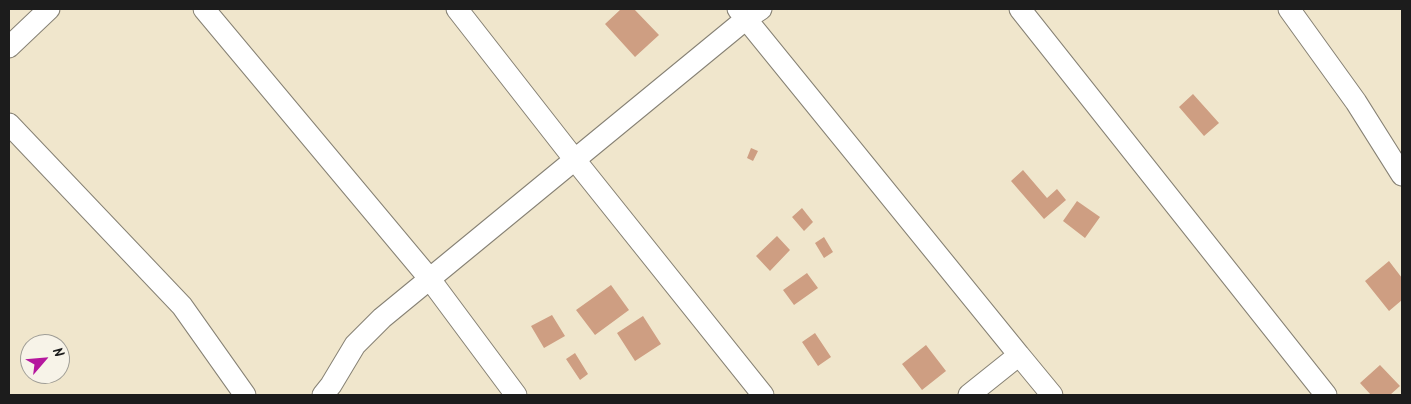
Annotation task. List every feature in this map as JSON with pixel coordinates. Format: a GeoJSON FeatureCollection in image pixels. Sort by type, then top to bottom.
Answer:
{"type":"FeatureCollection","features":[{"type":"Feature","properties":{"kind":"street"},"geometry":{"type":"LineString","coordinates":[[9,47],[49,9]]}},
{"type":"Feature","properties":{"kind":"street"},"geometry":{"type":"LineString","coordinates":[[204,9],[429,278],[516,395]]}},
{"type":"Feature","properties":{"kind":"street"},"geometry":{"type":"LineString","coordinates":[[457,9],[763,395]]}},
{"type":"Feature","properties":{"kind":"street"},"geometry":{"type":"LineString","coordinates":[[1020,9],[1326,395]]}},
{"type":"Feature","properties":{"kind":"street"},"geometry":{"type":"LineString","coordinates":[[1289,9],[1356,102],[1402,176]]}},
{"type":"Feature","properties":{"kind":"street"},"geometry":{"type":"LineString","coordinates":[[323,395],[355,346],[382,318],[575,160],[748,12],[1052,395]]}},
{"type":"Feature","properties":{"kind":"street"},"geometry":{"type":"LineString","coordinates":[[9,124],[182,306],[245,395]]}},
{"type":"Feature","properties":{"kind":"street"},"geometry":{"type":"LineString","coordinates":[[969,395],[1019,355]]}},
{"type":"Feature","properties":{"kind":"building"},"geometry":{"type":"Polygon","coordinates":[[[621,9],[634,9],[659,35],[635,57],[605,24],[621,9]]]}},
{"type":"Feature","properties":{"kind":"building"},"geometry":{"type":"Polygon","coordinates":[[[1193,94],[1219,123],[1204,136],[1179,107],[1193,94]]]}},
{"type":"Feature","properties":{"kind":"building"},"geometry":{"type":"Polygon","coordinates":[[[751,148],[758,151],[753,161],[747,158],[751,148]]]}},
{"type":"Feature","properties":{"kind":"building"},"geometry":{"type":"Polygon","coordinates":[[[1023,170],[1047,198],[1057,189],[1066,200],[1044,219],[1011,181],[1023,170]]]}},
{"type":"Feature","properties":{"kind":"building"},"geometry":{"type":"Polygon","coordinates":[[[1077,201],[1100,217],[1085,238],[1063,221],[1077,201]]]}},
{"type":"Feature","properties":{"kind":"building"},"geometry":{"type":"Polygon","coordinates":[[[802,208],[813,222],[804,231],[792,217],[802,208]]]}},
{"type":"Feature","properties":{"kind":"building"},"geometry":{"type":"Polygon","coordinates":[[[777,236],[790,250],[770,271],[756,256],[777,236]]]}},
{"type":"Feature","properties":{"kind":"building"},"geometry":{"type":"Polygon","coordinates":[[[824,237],[833,252],[824,258],[815,243],[824,237]]]}},
{"type":"Feature","properties":{"kind":"building"},"geometry":{"type":"Polygon","coordinates":[[[1389,261],[1402,278],[1402,300],[1389,311],[1365,281],[1389,261]]]}},
{"type":"Feature","properties":{"kind":"building"},"geometry":{"type":"Polygon","coordinates":[[[807,273],[818,288],[794,305],[783,290],[807,273]]]}},
{"type":"Feature","properties":{"kind":"building"},"geometry":{"type":"Polygon","coordinates":[[[611,285],[629,310],[595,335],[576,310],[611,285]]]}},
{"type":"Feature","properties":{"kind":"building"},"geometry":{"type":"Polygon","coordinates":[[[552,315],[565,336],[544,348],[531,326],[552,315]]]}},
{"type":"Feature","properties":{"kind":"building"},"geometry":{"type":"Polygon","coordinates":[[[643,316],[661,344],[635,361],[617,333],[643,316]]]}},
{"type":"Feature","properties":{"kind":"building"},"geometry":{"type":"Polygon","coordinates":[[[815,333],[831,357],[818,366],[802,342],[815,333]]]}},
{"type":"Feature","properties":{"kind":"building"},"geometry":{"type":"Polygon","coordinates":[[[926,345],[946,371],[922,390],[902,364],[926,345]]]}},
{"type":"Feature","properties":{"kind":"building"},"geometry":{"type":"Polygon","coordinates":[[[575,353],[588,374],[580,380],[566,359],[575,353]]]}},
{"type":"Feature","properties":{"kind":"building"},"geometry":{"type":"Polygon","coordinates":[[[1380,365],[1400,386],[1390,395],[1371,395],[1360,383],[1380,365]]]}}]}
